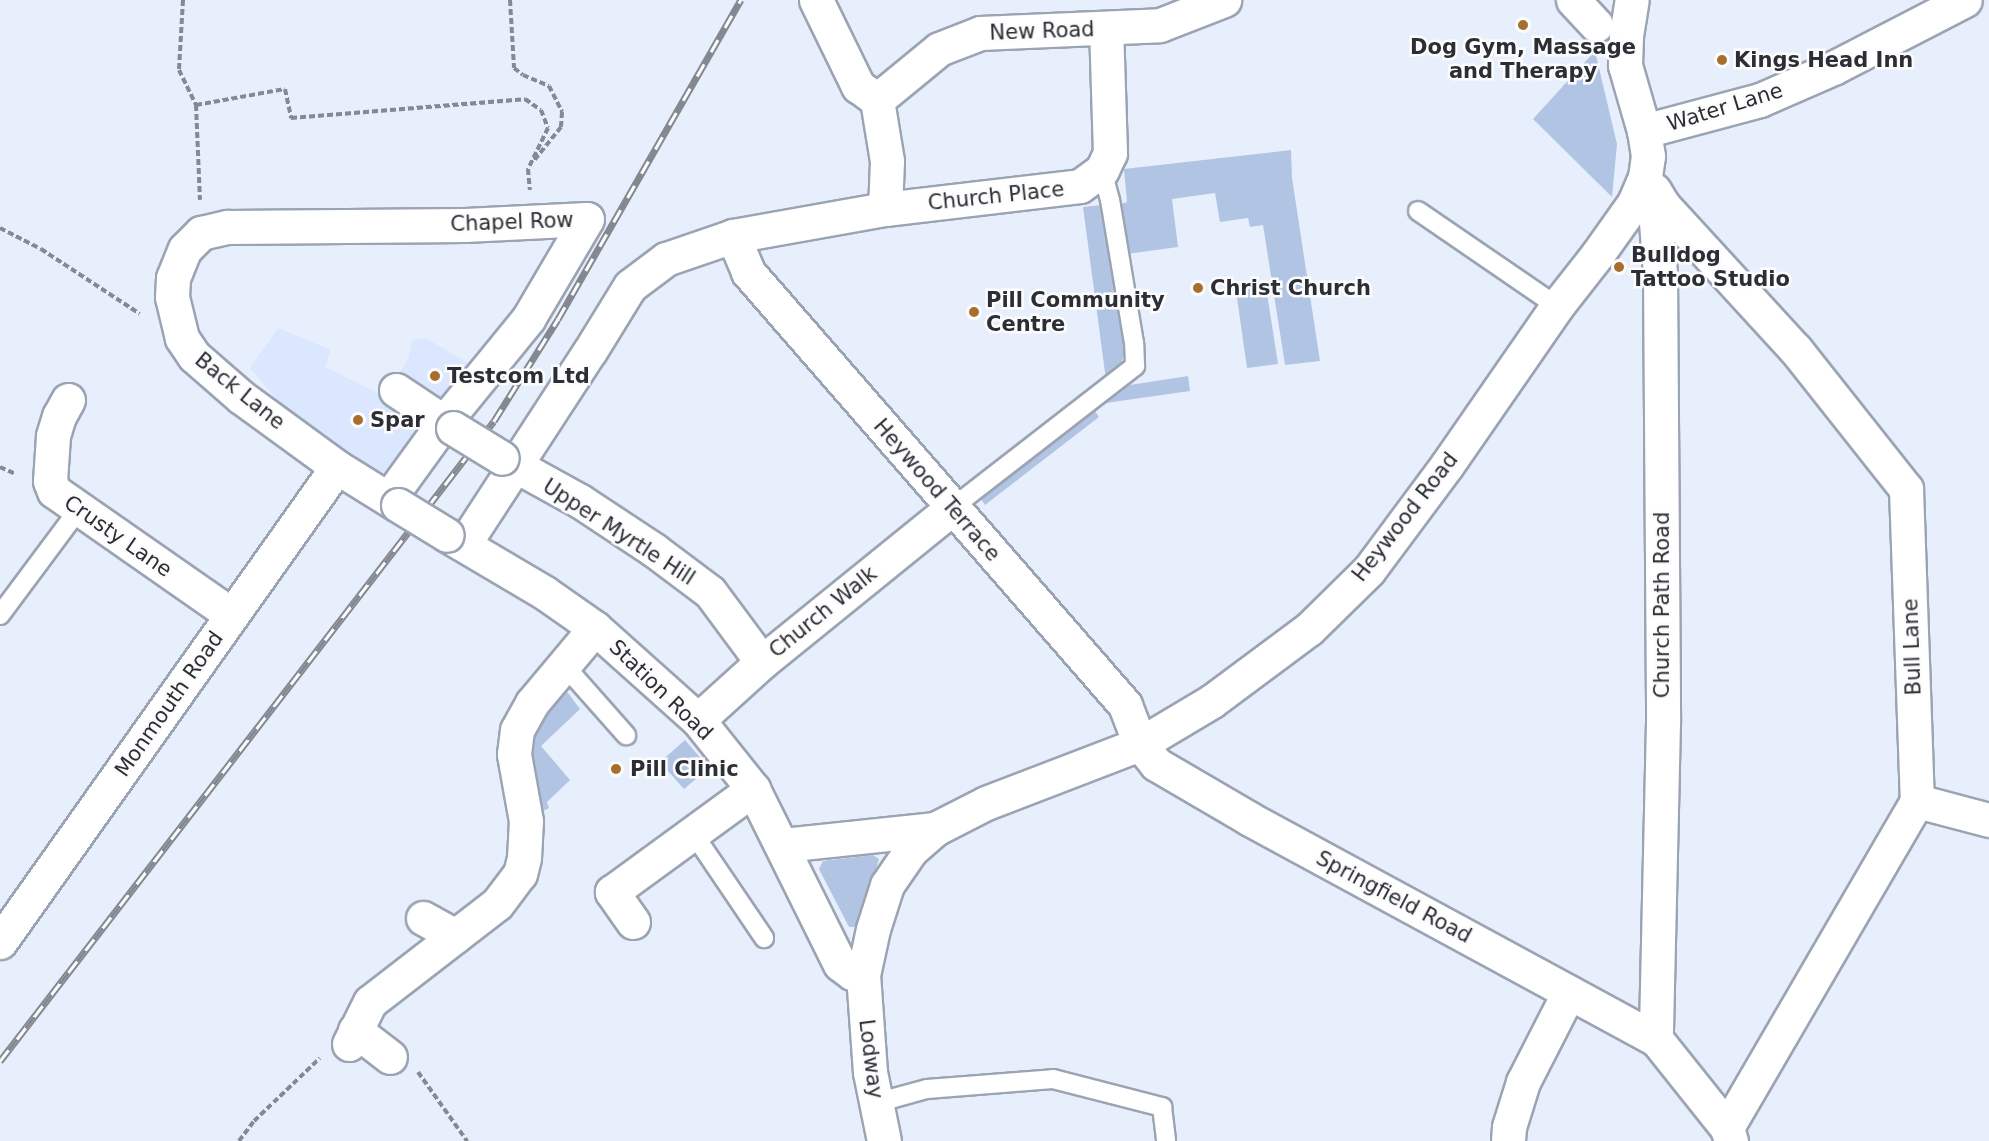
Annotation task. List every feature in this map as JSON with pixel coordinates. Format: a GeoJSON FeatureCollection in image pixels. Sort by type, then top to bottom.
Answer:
{"type":"FeatureCollection","features":[{"type":"Feature","properties":{"kind":"street"},"geometry":{"type":"LineString","coordinates":[[816,0],[858,86],[877,100],[887,161],[885,208]]}},
{"type":"Feature","properties":{"kind":"street","name":"New Road"},"geometry":{"type":"LineString","coordinates":[[877,100],[939,49],[980,33],[1160,25],[1224,0]]}},
{"type":"Feature","properties":{"kind":"street"},"geometry":{"type":"LineString","coordinates":[[1573,0],[1596,25]]}},
{"type":"Feature","properties":{"kind":"street","name":"Heywood Road"},"geometry":{"type":"LineString","coordinates":[[863,975],[873,929],[887,885],[911,850],[935,829],[986,803],[1140,744],[1212,701],[1309,629],[1369,570],[1447,465],[1557,306],[1634,203],[1646,177],[1648,156],[1644,131],[1625,65],[1626,36],[1632,0]]}},
{"type":"Feature","properties":{"kind":"street","name":"Water Lane"},"geometry":{"type":"LineString","coordinates":[[1644,131],[1760,100],[1845,62],[1965,0]]}},
{"type":"Feature","properties":{"kind":"street"},"geometry":{"type":"LineString","coordinates":[[1102,170],[1110,153],[1106,28]]}},
{"type":"Feature","properties":{"kind":"street","name":"Church Place"},"geometry":{"type":"LineString","coordinates":[[455,540],[630,286],[666,259],[733,236],[885,208],[1080,186],[1102,170]]}},
{"type":"Feature","properties":{"kind":"street"},"geometry":{"type":"LineString","coordinates":[[1646,177],[1663,205]]}},
{"type":"Feature","properties":{"kind":"street","name":"Bull Lane"},"geometry":{"type":"LineString","coordinates":[[1663,205],[1796,350],[1906,489],[1917,801]]}},
{"type":"Feature","properties":{"kind":"street","name":"Church Path Road"},"geometry":{"type":"LineString","coordinates":[[1656,1039],[1663,722],[1660,274],[1656,222],[1663,205]]}},
{"type":"Feature","properties":{"kind":"street","name":"Chapel Row"},"geometry":{"type":"LineString","coordinates":[[201,234],[228,227],[587,219],[528,319],[393,502]]}},
{"type":"Feature","properties":{"kind":"street","name":"Back Lane"},"geometry":{"type":"LineString","coordinates":[[201,234],[185,249],[173,278],[175,315],[182,338],[194,356],[241,397],[337,466],[393,502]]}},
{"type":"Feature","properties":{"kind":"street","name":"Heywood Terrace"},"geometry":{"type":"LineString","coordinates":[[733,236],[748,272],[1125,705],[1140,744]]}},
{"type":"Feature","properties":{"kind":"street","name":"Upper Myrtle Hill"},"geometry":{"type":"LineString","coordinates":[[396,390],[509,462],[580,501],[654,550],[710,592],[762,662]]}},
{"type":"Feature","properties":{"kind":"street","name":"Crusty Lane"},"geometry":{"type":"LineString","coordinates":[[68,400],[59,416],[53,436],[50,482],[54,491],[232,615]]}},
{"type":"Feature","properties":{"kind":"street","name":"Monmouth Road"},"geometry":{"type":"LineString","coordinates":[[0,942],[337,466]]}},
{"type":"Feature","properties":{"kind":"street","name":"Station Road"},"geometry":{"type":"LineString","coordinates":[[393,502],[545,593],[595,628],[698,720],[753,789],[783,845],[840,964],[852,973],[863,975]]}},
{"type":"Feature","properties":{"kind":"street","name":"Church Walk"},"geometry":{"type":"LineString","coordinates":[[698,720],[762,662],[952,508]]}},
{"type":"Feature","properties":{"kind":"street"},"geometry":{"type":"LineString","coordinates":[[390,1057],[352,1037],[364,1011],[379,993],[497,904],[510,891],[520,874],[524,858],[526,821],[514,743],[522,718],[595,628]]}},
{"type":"Feature","properties":{"kind":"street","name":"Springfield Road"},"geometry":{"type":"LineString","coordinates":[[1140,744],[1156,764],[1250,819],[1656,1039]]}},
{"type":"Feature","properties":{"kind":"street"},"geometry":{"type":"LineString","coordinates":[[633,922],[612,892],[753,789]]}},
{"type":"Feature","properties":{"kind":"street"},"geometry":{"type":"LineString","coordinates":[[1656,1039],[1729,1134],[1917,801],[1989,820]]}},
{"type":"Feature","properties":{"kind":"street"},"geometry":{"type":"LineString","coordinates":[[783,845],[935,829]]}},
{"type":"Feature","properties":{"kind":"street"},"geometry":{"type":"LineString","coordinates":[[423,918],[455,936]]}},
{"type":"Feature","properties":{"kind":"street","name":"Lodway"},"geometry":{"type":"LineString","coordinates":[[863,975],[865,1024],[876,1103],[884,1141]]}},
{"type":"Feature","properties":{"kind":"street"},"geometry":{"type":"LineString","coordinates":[[1508,1141],[1509,1127],[1522,1082],[1569,992]]}},
{"type":"Feature","properties":{"kind":"lane"},"geometry":{"type":"LineString","coordinates":[[952,508],[1135,366],[1132,332],[1110,200],[1102,170]]}},
{"type":"Feature","properties":{"kind":"lane"},"geometry":{"type":"LineString","coordinates":[[1419,211],[1557,306]]}},
{"type":"Feature","properties":{"kind":"lane"},"geometry":{"type":"LineString","coordinates":[[0,615],[79,509]]}},
{"type":"Feature","properties":{"kind":"lane"},"geometry":{"type":"LineString","coordinates":[[564,665],[626,735]]}},
{"type":"Feature","properties":{"kind":"lane"},"geometry":{"type":"LineString","coordinates":[[693,833],[764,938]]}},
{"type":"Feature","properties":{"kind":"lane"},"geometry":{"type":"LineString","coordinates":[[876,1103],[927,1089],[1053,1079],[1162,1107],[1166,1141]]}},
{"type":"Feature","properties":{"kind":"path"},"geometry":{"type":"LineString","coordinates":[[183,0],[179,70],[196,105],[201,234]]}},
{"type":"Feature","properties":{"kind":"path"},"geometry":{"type":"LineString","coordinates":[[510,0],[514,68],[523,75],[549,86],[562,112],[561,127],[528,170]]}},
{"type":"Feature","properties":{"kind":"path"},"geometry":{"type":"LineString","coordinates":[[196,105],[285,89],[291,118],[525,99],[541,110],[548,128],[528,170],[533,222]]}},
{"type":"Feature","properties":{"kind":"path"},"geometry":{"type":"LineString","coordinates":[[0,228],[41,249],[144,316]]}},
{"type":"Feature","properties":{"kind":"path"},"geometry":{"type":"LineString","coordinates":[[239,1141],[254,1121],[331,1047],[352,1037]]}},
{"type":"Feature","properties":{"kind":"shaded area"},"geometry":{"type":"Polygon","coordinates":[[[1595,51],[1617,144],[1612,197],[1533,119],[1595,51]]]}},
{"type":"Feature","properties":{"kind":"shaded area"},"geometry":{"type":"Polygon","coordinates":[[[1291,150],[1292,178],[1320,361],[1285,365],[1263,225],[1250,227],[1248,218],[1220,222],[1215,193],[1172,199],[1178,247],[1127,254],[1121,204],[1127,202],[1124,169],[1291,150]]]}},
{"type":"Feature","properties":{"kind":"shaded area"},"geometry":{"type":"Polygon","coordinates":[[[1103,205],[1125,353],[1120,366],[1106,380],[1083,207],[1103,205]]]}},
{"type":"Feature","properties":{"kind":"shaded area"},"geometry":{"type":"Polygon","coordinates":[[[1266,287],[1278,364],[1247,368],[1236,291],[1266,287]]]}},
{"type":"Feature","properties":{"kind":"shaded area"},"geometry":{"type":"Polygon","coordinates":[[[278,328],[331,350],[325,367],[379,394],[393,382],[408,360],[412,340],[426,338],[477,369],[394,469],[378,473],[292,417],[250,368],[278,328]]]}},
{"type":"Feature","properties":{"kind":"shaded area"},"geometry":{"type":"Polygon","coordinates":[[[1188,376],[1190,391],[1106,403],[1130,385],[1188,376]]]}},
{"type":"Feature","properties":{"kind":"shaded area"},"geometry":{"type":"Polygon","coordinates":[[[1095,411],[1099,417],[985,505],[981,499],[1095,411]]]}},
{"type":"Feature","properties":{"kind":"shaded area"},"geometry":{"type":"Polygon","coordinates":[[[560,690],[568,693],[580,709],[541,746],[570,780],[547,802],[549,808],[537,814],[526,788],[532,727],[560,690]]]}},
{"type":"Feature","properties":{"kind":"shaded area"},"geometry":{"type":"Polygon","coordinates":[[[685,740],[709,768],[684,789],[660,762],[685,740]]]}},
{"type":"Feature","properties":{"kind":"shaded area"},"geometry":{"type":"Polygon","coordinates":[[[873,855],[879,859],[859,927],[849,927],[819,869],[823,861],[873,855]]]}},
{"type":"Feature","properties":{"kind":"railway"},"geometry":{"type":"LineString","coordinates":[[0,1061],[494,421],[558,319],[741,0]]}},
{"type":"Feature","properties":{"kind":"place","name":"Dog Gym, Massage and Therapy"},"geometry":{"type":"Point","coordinates":[1523,25]}},
{"type":"Feature","properties":{"kind":"place","name":"Kings Head Inn"},"geometry":{"type":"Point","coordinates":[1722,60]}},
{"type":"Feature","properties":{"kind":"place","name":"Bulldog Tattoo Studio"},"geometry":{"type":"Point","coordinates":[1619,267]}},
{"type":"Feature","properties":{"kind":"place","name":"Christ Church"},"geometry":{"type":"Point","coordinates":[1198,288]}},
{"type":"Feature","properties":{"kind":"place","name":"Pill Community Centre"},"geometry":{"type":"Point","coordinates":[974,312]}},
{"type":"Feature","properties":{"kind":"place","name":"Testcom Ltd"},"geometry":{"type":"Point","coordinates":[435,376]}},
{"type":"Feature","properties":{"kind":"place","name":"Spar"},"geometry":{"type":"Point","coordinates":[358,420]}},
{"type":"Feature","properties":{"kind":"place","name":"Pill Clinic"},"geometry":{"type":"Point","coordinates":[616,769]}}]}
